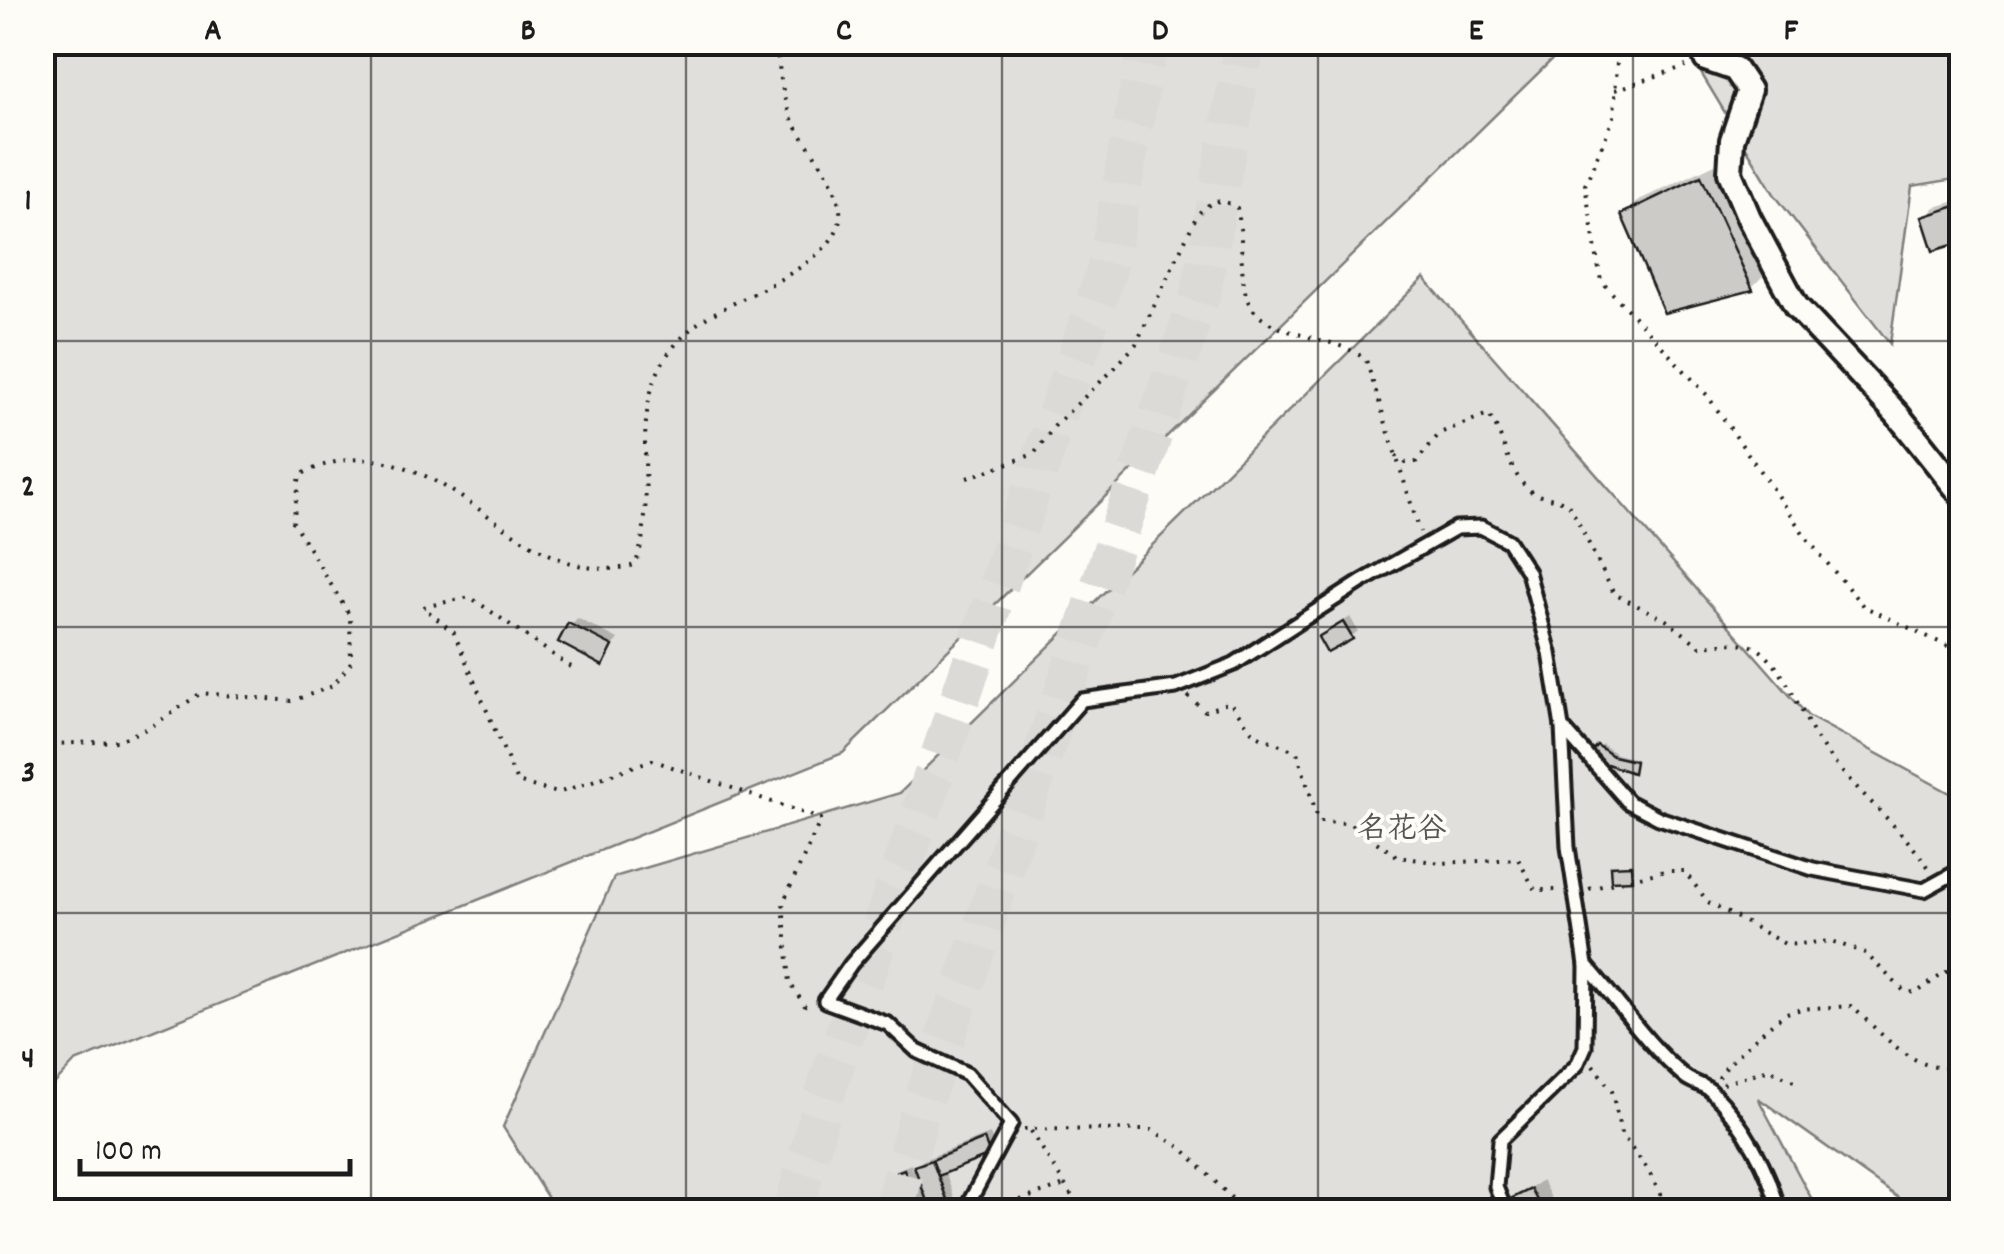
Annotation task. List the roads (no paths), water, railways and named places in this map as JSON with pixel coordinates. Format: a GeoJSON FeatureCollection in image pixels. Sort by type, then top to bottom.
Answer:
{"type":"FeatureCollection","features":[{"type":"Feature","properties":{"kind":"street"},"geometry":{"type":"LineString","coordinates":[[1706,59],[1735,69],[1750,90],[1732,140],[1730,173],[1748,218],[1796,306],[1898,414],[1962,495]]}},
{"type":"Feature","properties":{"kind":"lane"},"geometry":{"type":"LineString","coordinates":[[964,1212],[1010,1124],[967,1074],[917,1051],[888,1024],[826,1001],[850,964],[1082,700],[1176,687],[1234,664],[1361,582],[1456,528],[1482,527],[1508,542],[1528,572],[1550,653],[1562,727],[1574,886],[1586,965],[1585,1047],[1578,1065],[1500,1140],[1496,1187],[1506,1212]]}},
{"type":"Feature","properties":{"kind":"lane"},"geometry":{"type":"LineString","coordinates":[[1562,727],[1628,802],[1659,818],[1813,870],[1924,890],[1962,869]]}},
{"type":"Feature","properties":{"kind":"lane"},"geometry":{"type":"LineString","coordinates":[[1586,965],[1685,1077],[1709,1089],[1750,1143],[1774,1190],[1779,1212]]}},
{"type":"Feature","properties":{"kind":"tunnel"},"geometry":{"type":"LineString","coordinates":[[793,1212],[828,1084],[1107,269],[1148,42]]}},
{"type":"Feature","properties":{"kind":"tunnel"},"geometry":{"type":"LineString","coordinates":[[893,1212],[920,1111],[1201,293],[1245,42]]}},
{"type":"Feature","properties":{"kind":"park label","name":"名花谷"},"geometry":{"type":"Point","coordinates":[1402,831]}}]}
